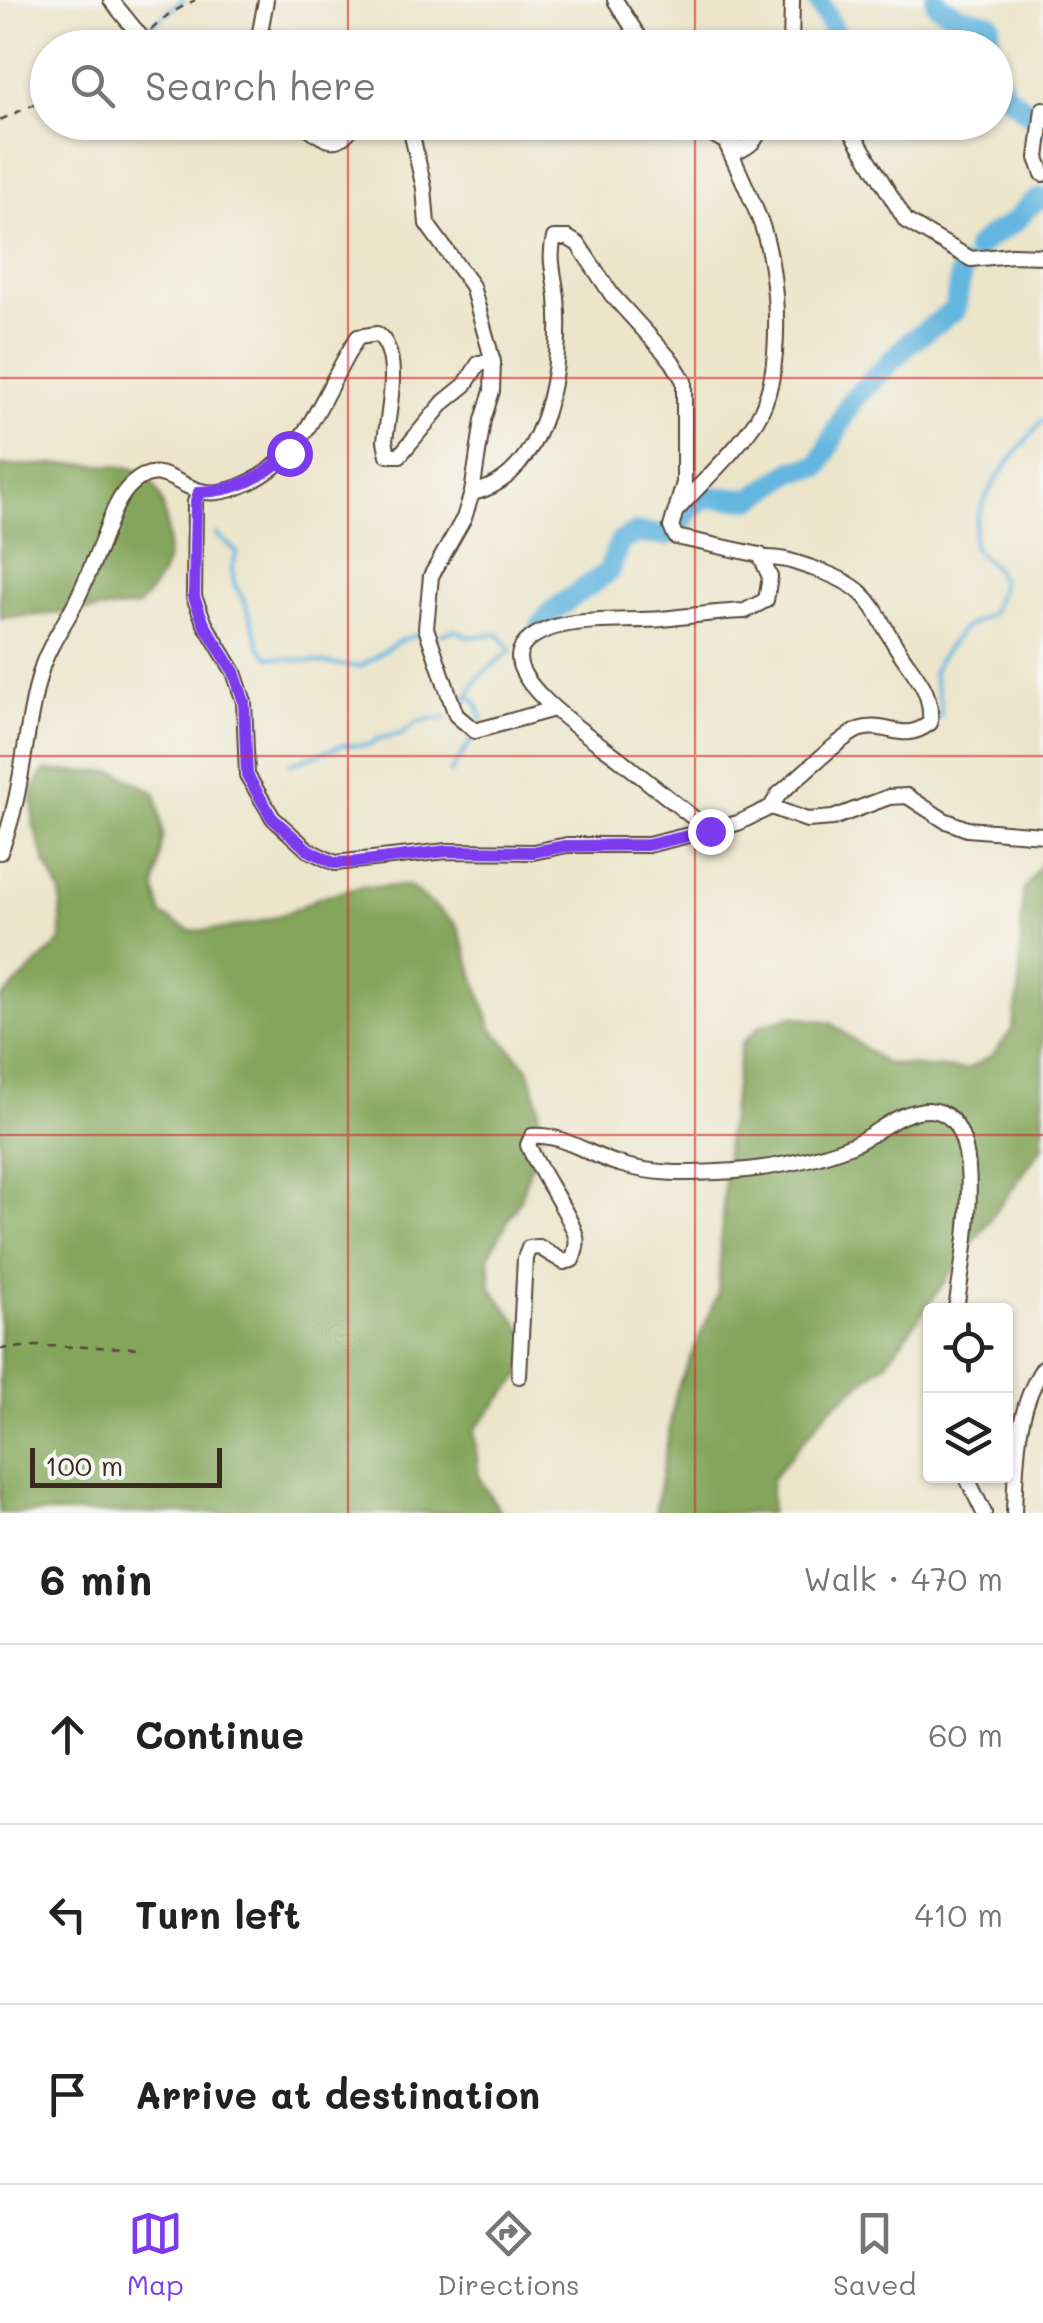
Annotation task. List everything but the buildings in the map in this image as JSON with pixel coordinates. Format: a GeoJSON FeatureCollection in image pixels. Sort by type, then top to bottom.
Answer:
{"type":"FeatureCollection","features":[{"type":"Feature","properties":{"kind":"street"},"geometry":{"type":"LineString","coordinates":[[111,0],[136,30]]}},
{"type":"Feature","properties":{"kind":"street"},"geometry":{"type":"LineString","coordinates":[[260,30],[266,0]]}},
{"type":"Feature","properties":{"kind":"street"},"geometry":{"type":"LineString","coordinates":[[614,0],[634,30]]}},
{"type":"Feature","properties":{"kind":"street"},"geometry":{"type":"LineString","coordinates":[[791,30],[792,0]]}},
{"type":"Feature","properties":{"kind":"street"},"geometry":{"type":"LineString","coordinates":[[1042,110],[1037,158],[1043,174]]}},
{"type":"Feature","properties":{"kind":"street"},"geometry":{"type":"LineString","coordinates":[[413,140],[427,224],[472,286],[493,362],[492,390],[482,420],[472,493],[464,518],[431,576],[426,628],[456,714],[475,732],[554,709]]}},
{"type":"Feature","properties":{"kind":"street"},"geometry":{"type":"LineString","coordinates":[[721,140],[741,150],[754,140]]}},
{"type":"Feature","properties":{"kind":"street"},"geometry":{"type":"LineString","coordinates":[[857,140],[906,221],[971,259],[1012,254],[1043,256]]}},
{"type":"Feature","properties":{"kind":"street"},"geometry":{"type":"LineString","coordinates":[[676,512],[756,420],[770,390],[775,345],[772,266],[762,225],[727,145]]}},
{"type":"Feature","properties":{"kind":"street"},"geometry":{"type":"LineString","coordinates":[[199,492],[194,597],[204,624],[234,672],[244,702],[247,775],[272,818],[308,850],[334,863],[447,851],[533,852],[566,846],[648,845],[710,831],[738,824],[771,807],[779,794],[857,729],[917,733],[930,723],[932,703],[921,679],[856,586],[784,557],[763,558],[676,537],[671,527],[684,483],[684,381],[672,361],[612,295],[578,244],[568,238],[554,238],[550,247],[558,346],[539,436],[526,457],[492,489],[472,493]]}},
{"type":"Feature","properties":{"kind":"street"},"geometry":{"type":"LineString","coordinates":[[0,852],[18,800],[42,666],[127,489],[147,474],[172,476],[199,492],[222,491],[244,485],[270,470],[289,453],[317,414],[337,368],[358,336],[377,334],[392,353],[384,442],[388,454],[400,456],[444,402],[465,385],[479,363],[493,362]]}},
{"type":"Feature","properties":{"kind":"street"},"geometry":{"type":"LineString","coordinates":[[710,831],[554,709],[539,694],[519,660],[525,644],[553,628],[746,611],[766,600],[770,577],[760,555]]}},
{"type":"Feature","properties":{"kind":"street"},"geometry":{"type":"LineString","coordinates":[[771,807],[807,820],[834,818],[889,797],[907,796],[966,829],[1043,835]]}},
{"type":"Feature","properties":{"kind":"street"},"geometry":{"type":"LineString","coordinates":[[518,1376],[529,1248],[539,1247],[564,1262],[572,1260],[576,1252],[574,1231],[528,1145],[532,1136],[547,1135],[616,1164],[656,1174],[716,1172],[808,1159],[854,1144],[906,1114],[930,1110],[942,1113],[961,1130],[967,1148],[968,1224],[957,1303]]}},
{"type":"Feature","properties":{"kind":"street"},"geometry":{"type":"LineString","coordinates":[[1014,1513],[1017,1450],[1025,1403],[1043,1368]]}},
{"type":"Feature","properties":{"kind":"street"},"geometry":{"type":"LineString","coordinates":[[969,1483],[984,1513]]}},
{"type":"Feature","properties":{"kind":"path"},"geometry":{"type":"LineString","coordinates":[[156,30],[169,14],[195,0]]}},
{"type":"Feature","properties":{"kind":"path"},"geometry":{"type":"LineString","coordinates":[[0,120],[30,106]]}},
{"type":"Feature","properties":{"kind":"path"},"geometry":{"type":"LineString","coordinates":[[0,1349],[144,1348]]}},
{"type":"Feature","properties":{"kind":"green space"},"geometry":{"type":"Polygon","coordinates":[[[80,464],[130,468],[146,476],[153,485],[167,523],[168,550],[161,574],[137,607],[0,618],[0,466],[80,464]]]}},
{"type":"Feature","properties":{"kind":"green space"},"geometry":{"type":"Polygon","coordinates":[[[44,771],[118,772],[156,793],[163,835],[155,889],[162,915],[191,931],[255,923],[318,898],[361,887],[409,886],[457,925],[492,1028],[528,1068],[539,1104],[539,1141],[520,1199],[489,1255],[491,1287],[530,1340],[524,1372],[474,1430],[479,1478],[501,1513],[0,1513],[0,1000],[61,941],[61,893],[34,826],[32,792],[44,771]]]}},
{"type":"Feature","properties":{"kind":"green space"},"geometry":{"type":"Polygon","coordinates":[[[1043,860],[1043,1146],[930,1303],[923,1303],[923,1312],[887,1362],[829,1409],[771,1480],[771,1513],[655,1513],[676,1391],[718,1294],[727,1138],[742,1043],[761,1025],[793,1016],[831,1023],[884,1063],[966,1070],[993,1055],[1012,1030],[1019,993],[1023,892],[1043,860]]]}},
{"type":"Feature","properties":{"kind":"waterway"},"geometry":{"type":"LineString","coordinates":[[148,28],[183,0]]}},
{"type":"Feature","properties":{"kind":"waterway"},"geometry":{"type":"LineString","coordinates":[[818,0],[834,30]]}},
{"type":"Feature","properties":{"kind":"waterway"},"geometry":{"type":"LineString","coordinates":[[936,0],[958,16],[990,24],[990,30]]}},
{"type":"Feature","properties":{"kind":"waterway"},"geometry":{"type":"LineString","coordinates":[[1013,100],[1043,124]]}},
{"type":"Feature","properties":{"kind":"waterway"},"geometry":{"type":"LineString","coordinates":[[976,249],[1043,198]]}},
{"type":"Feature","properties":{"kind":"waterway"},"geometry":{"type":"LineString","coordinates":[[681,522],[706,497],[752,499],[793,471],[819,466],[851,401],[910,342],[955,310],[962,267]]}},
{"type":"Feature","properties":{"kind":"waterway"},"geometry":{"type":"LineString","coordinates":[[940,717],[933,674],[938,661],[962,629],[991,613],[1000,591],[1001,580],[994,567],[973,548],[980,512],[996,479],[1043,420]]}},
{"type":"Feature","properties":{"kind":"waterway"},"geometry":{"type":"LineString","coordinates":[[541,627],[551,612],[608,572],[620,542],[636,533],[666,535]]}},
{"type":"Feature","properties":{"kind":"waterway"},"geometry":{"type":"LineString","coordinates":[[216,534],[237,552],[232,568],[234,583],[260,647],[269,657],[360,667],[399,641],[416,635]]}},
{"type":"Feature","properties":{"kind":"waterway"},"geometry":{"type":"LineString","coordinates":[[440,635],[455,630],[469,637],[498,634],[511,650]]}},
{"type":"Feature","properties":{"kind":"waterway"},"geometry":{"type":"LineString","coordinates":[[462,707],[478,677],[510,651]]}},
{"type":"Feature","properties":{"kind":"waterway"},"geometry":{"type":"LineString","coordinates":[[470,697],[476,701],[483,721]]}},
{"type":"Feature","properties":{"kind":"waterway"},"geometry":{"type":"LineString","coordinates":[[290,764],[343,745],[370,745],[379,738],[401,734],[419,721],[446,718]]}},
{"type":"Feature","properties":{"kind":"waterway"},"geometry":{"type":"LineString","coordinates":[[450,773],[473,738]]}},
{"type":"Feature","properties":{"kind":"route"},"geometry":{"type":"LineString","coordinates":[[289,453],[244,485],[199,492],[196,502],[194,597],[204,624],[234,672],[244,702],[247,775],[272,818],[308,850],[334,863],[447,851],[533,852],[566,846],[648,845],[710,831]]}}]}
